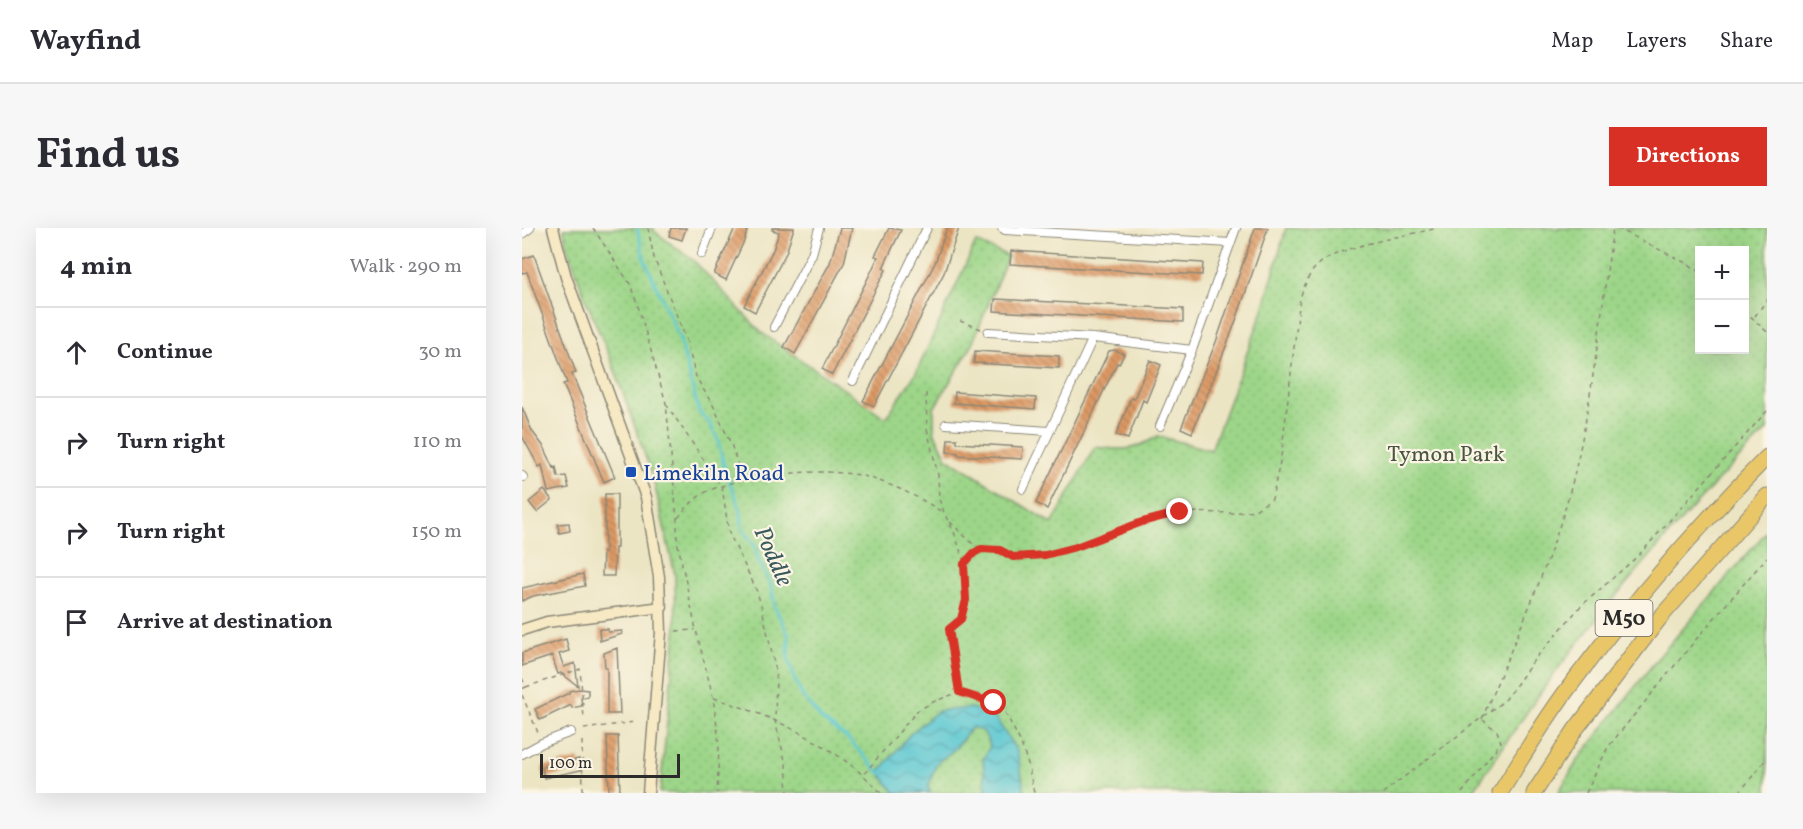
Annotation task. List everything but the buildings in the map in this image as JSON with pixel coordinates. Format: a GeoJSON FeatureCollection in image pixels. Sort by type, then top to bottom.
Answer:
{"type":"FeatureCollection","features":[{"type":"Feature","properties":{"kind":"highway","name":"M50"},"geometry":{"type":"LineString","coordinates":[[1500,793],[1572,682],[1652,583],[1731,492],[1767,457]]}},
{"type":"Feature","properties":{"kind":"highway","name":"M50"},"geometry":{"type":"LineString","coordinates":[[1534,793],[1575,730],[1659,619],[1767,496]]}},
{"type":"Feature","properties":{"kind":"street"},"geometry":{"type":"LineString","coordinates":[[522,234],[530,228]]}},
{"type":"Feature","properties":{"kind":"street"},"geometry":{"type":"LineString","coordinates":[[553,228],[566,277],[646,497],[656,553],[662,608],[659,675],[648,793]]}},
{"type":"Feature","properties":{"kind":"street"},"geometry":{"type":"LineString","coordinates":[[702,254],[712,228]]}},
{"type":"Feature","properties":{"kind":"street"},"geometry":{"type":"LineString","coordinates":[[774,327],[812,254],[819,228]]}},
{"type":"Feature","properties":{"kind":"street"},"geometry":{"type":"LineString","coordinates":[[853,381],[927,228]]}},
{"type":"Feature","properties":{"kind":"street"},"geometry":{"type":"LineString","coordinates":[[1160,426],[1192,350],[1236,228]]}},
{"type":"Feature","properties":{"kind":"street"},"geometry":{"type":"LineString","coordinates":[[1003,229],[1231,243]]}},
{"type":"Feature","properties":{"kind":"street"},"geometry":{"type":"LineString","coordinates":[[984,331],[1093,338],[1192,350]]}},
{"type":"Feature","properties":{"kind":"street"},"geometry":{"type":"LineString","coordinates":[[1023,489],[1093,338]]}},
{"type":"Feature","properties":{"kind":"street"},"geometry":{"type":"LineString","coordinates":[[946,424],[1049,431]]}},
{"type":"Feature","properties":{"kind":"street"},"geometry":{"type":"LineString","coordinates":[[522,630],[547,622],[662,608]]}},
{"type":"Feature","properties":{"kind":"street"},"geometry":{"type":"LineString","coordinates":[[522,754],[542,743],[571,732]]}},
{"type":"Feature","properties":{"kind":"path"},"geometry":{"type":"LineString","coordinates":[[593,228],[630,284],[666,403],[677,540],[713,698],[720,748],[717,793]]}},
{"type":"Feature","properties":{"kind":"path"},"geometry":{"type":"LineString","coordinates":[[648,228],[654,258],[686,339],[696,377],[714,407],[731,444],[740,471],[738,483]]}},
{"type":"Feature","properties":{"kind":"path"},"geometry":{"type":"LineString","coordinates":[[949,522],[981,549],[1000,550],[1013,557],[1045,555],[1076,547],[1142,522],[1180,512],[1233,513],[1255,510],[1272,499],[1280,467],[1300,298],[1309,276],[1319,263],[1343,251],[1438,228]]}},
{"type":"Feature","properties":{"kind":"path"},"geometry":{"type":"LineString","coordinates":[[1482,720],[1546,565],[1572,483],[1586,423],[1615,228],[1695,268]]}},
{"type":"Feature","properties":{"kind":"path"},"geometry":{"type":"LineString","coordinates":[[1754,318],[1767,300]]}},
{"type":"Feature","properties":{"kind":"path"},"geometry":{"type":"LineString","coordinates":[[1749,314],[1767,332]]}},
{"type":"Feature","properties":{"kind":"path"},"geometry":{"type":"LineString","coordinates":[[960,321],[984,331]]}},
{"type":"Feature","properties":{"kind":"path"},"geometry":{"type":"LineString","coordinates":[[926,393],[927,429],[938,475],[939,499],[964,564],[967,582],[961,619],[949,629],[959,692]]}},
{"type":"Feature","properties":{"kind":"path"},"geometry":{"type":"LineString","coordinates":[[666,403],[722,487],[729,533],[756,589],[762,608],[776,672],[775,721],[786,764],[788,793]]}},
{"type":"Feature","properties":{"kind":"path"},"geometry":{"type":"LineString","coordinates":[[1383,793],[1482,720],[1506,699],[1534,660],[1580,607],[1640,555],[1767,411]]}},
{"type":"Feature","properties":{"kind":"path"},"geometry":{"type":"LineString","coordinates":[[677,519],[690,503],[705,493],[773,474],[799,473],[838,473],[866,477],[905,490],[944,513]]}},
{"type":"Feature","properties":{"kind":"path"},"geometry":{"type":"LineString","coordinates":[[964,564],[981,549]]}},
{"type":"Feature","properties":{"kind":"path"},"geometry":{"type":"LineString","coordinates":[[1586,793],[1608,747],[1767,557]]}},
{"type":"Feature","properties":{"kind":"path"},"geometry":{"type":"LineString","coordinates":[[676,631],[696,630]]}},
{"type":"Feature","properties":{"kind":"path"},"geometry":{"type":"LineString","coordinates":[[522,689],[579,669],[584,718]]}},
{"type":"Feature","properties":{"kind":"path"},"geometry":{"type":"LineString","coordinates":[[522,678],[526,687]]}},
{"type":"Feature","properties":{"kind":"path"},"geometry":{"type":"LineString","coordinates":[[864,774],[917,711],[959,692],[994,703],[1006,714],[1020,741],[1034,793]]}},
{"type":"Feature","properties":{"kind":"path"},"geometry":{"type":"LineString","coordinates":[[522,695],[540,736]]}},
{"type":"Feature","properties":{"kind":"path"},"geometry":{"type":"LineString","coordinates":[[713,698],[775,721],[828,749],[864,774],[881,793]]}},
{"type":"Feature","properties":{"kind":"path"},"geometry":{"type":"LineString","coordinates":[[1462,793],[1501,742],[1497,731],[1482,720]]}},
{"type":"Feature","properties":{"kind":"path"},"geometry":{"type":"LineString","coordinates":[[584,729],[634,722]]}},
{"type":"Feature","properties":{"kind":"path"},"geometry":{"type":"LineString","coordinates":[[582,741],[583,793]]}},
{"type":"Feature","properties":{"kind":"path"},"geometry":{"type":"LineString","coordinates":[[1739,793],[1767,758]]}},
{"type":"Feature","properties":{"kind":"green space","name":"Tymon Park"},"geometry":{"type":"Polygon","coordinates":[[[564,228],[654,228],[654,231],[694,261],[762,333],[886,418],[916,373],[976,242],[1008,256],[971,347],[934,408],[934,431],[947,458],[1052,524],[1095,447],[1128,449],[1158,436],[1211,450],[1263,310],[1286,228],[1767,228],[1767,430],[1686,515],[1584,635],[1526,713],[1472,793],[660,793],[676,631],[675,575],[653,478],[612,362],[584,296],[565,238],[564,228]]]}},
{"type":"Feature","properties":{"kind":"green space"},"geometry":{"type":"Polygon","coordinates":[[[1767,531],[1767,793],[1558,793],[1578,760],[1657,659],[1767,531]]]}},
{"type":"Feature","properties":{"kind":"water"},"geometry":{"type":"Polygon","coordinates":[[[971,708],[995,717],[1017,751],[1025,793],[983,793],[986,789],[983,760],[990,746],[984,732],[972,727],[955,749],[937,763],[928,787],[931,793],[895,793],[879,772],[910,734],[938,711],[971,708]]]}},
{"type":"Feature","properties":{"kind":"waterway","name":"Poddle"},"geometry":{"type":"LineString","coordinates":[[637,228],[644,258],[679,337],[699,412],[709,422],[718,440],[724,467],[741,511],[742,528],[755,546],[759,562],[771,586],[775,607],[789,636],[788,657],[795,680],[802,695],[821,719],[848,739],[883,774]]}},
{"type":"Feature","properties":{"kind":"place","name":"Limekiln Road"},"geometry":{"type":"Point","coordinates":[631,472]}},
{"type":"Feature","properties":{"kind":"route"},"geometry":{"type":"LineString","coordinates":[[994,703],[959,692],[949,629],[961,619],[966,600],[967,582],[964,564],[974,553],[981,549],[1000,550],[1013,557],[1045,555],[1076,547],[1142,522],[1180,512]]}}]}
